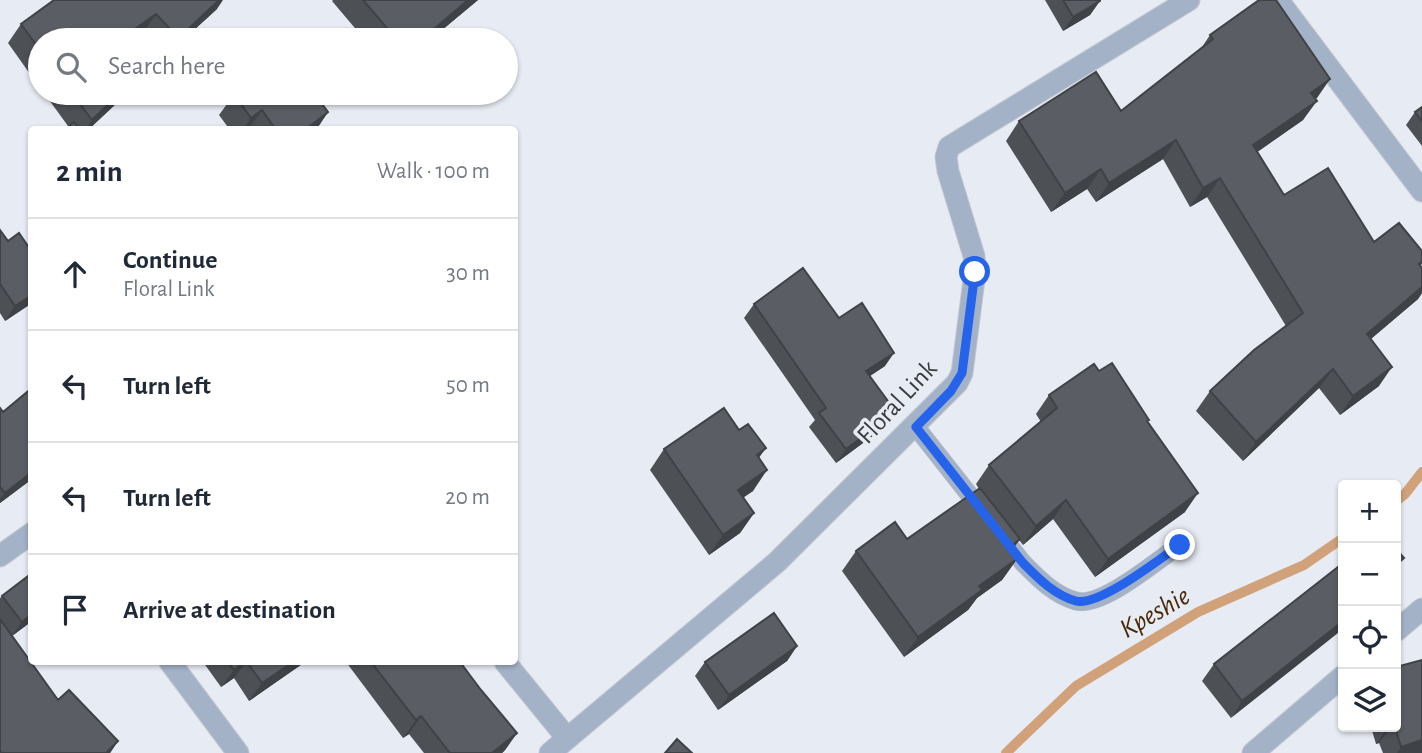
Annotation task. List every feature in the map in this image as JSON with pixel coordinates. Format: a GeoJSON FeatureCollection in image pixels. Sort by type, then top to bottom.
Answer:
{"type":"FeatureCollection","features":[{"type":"Feature","properties":{"kind":"street","name":"Floral Link"},"geometry":{"type":"LineString","coordinates":[[550,753],[777,562],[951,391],[962,373],[974,293],[974,256],[948,171],[946,157],[949,147],[1189,0]]}},
{"type":"Feature","properties":{"kind":"street"},"geometry":{"type":"LineString","coordinates":[[1278,0],[1422,191]]}},
{"type":"Feature","properties":{"kind":"street"},"geometry":{"type":"LineString","coordinates":[[0,556],[28,536]]}},
{"type":"Feature","properties":{"kind":"street"},"geometry":{"type":"LineString","coordinates":[[1401,627],[1422,609]]}},
{"type":"Feature","properties":{"kind":"street"},"geometry":{"type":"LineString","coordinates":[[172,665],[238,753]]}},
{"type":"Feature","properties":{"kind":"street"},"geometry":{"type":"LineString","coordinates":[[507,665],[568,738]]}},
{"type":"Feature","properties":{"kind":"street"},"geometry":{"type":"LineString","coordinates":[[1253,753],[1338,680]]}},
{"type":"Feature","properties":{"kind":"lane"},"geometry":{"type":"LineString","coordinates":[[916,427],[1023,563],[1041,582],[1060,594],[1077,601],[1090,602],[1105,595],[1180,545]]}},
{"type":"Feature","properties":{"kind":"building"},"geometry":{"type":"Polygon","coordinates":[[[54,0],[219,0],[189,28],[169,28],[156,14],[136,28],[28,28],[28,34],[21,24],[54,0]]]}},
{"type":"Feature","properties":{"kind":"building"},"geometry":{"type":"Polygon","coordinates":[[[363,0],[468,0],[435,28],[387,28],[363,0]]]}},
{"type":"Feature","properties":{"kind":"building"},"geometry":{"type":"Polygon","coordinates":[[[1063,0],[1100,0],[1100,1],[1073,17],[1063,0]]]}},
{"type":"Feature","properties":{"kind":"building"},"geometry":{"type":"Polygon","coordinates":[[[1259,0],[1276,0],[1330,79],[1311,93],[1317,101],[1253,145],[1284,195],[1328,168],[1374,242],[1399,223],[1422,251],[1422,261],[1419,264],[1422,268],[1422,287],[1367,334],[1392,367],[1353,396],[1333,369],[1256,442],[1210,391],[1254,350],[1303,313],[1220,178],[1203,188],[1176,140],[1109,183],[1101,169],[1065,193],[1019,121],[1096,72],[1121,111],[1213,39],[1210,35],[1259,0]]]}},
{"type":"Feature","properties":{"kind":"building"},"geometry":{"type":"Polygon","coordinates":[[[81,105],[108,105],[92,120],[81,105]]]}},
{"type":"Feature","properties":{"kind":"building"},"geometry":{"type":"Polygon","coordinates":[[[242,105],[323,105],[328,112],[310,126],[273,126],[262,110],[251,118],[242,105]]]}},
{"type":"Feature","properties":{"kind":"building"},"geometry":{"type":"Polygon","coordinates":[[[1422,107],[1422,121],[1415,112],[1422,107]]]}},
{"type":"Feature","properties":{"kind":"building"},"geometry":{"type":"Polygon","coordinates":[[[0,230],[8,241],[19,233],[28,246],[28,298],[15,306],[0,284],[0,230]]]}},
{"type":"Feature","properties":{"kind":"building"},"geometry":{"type":"Polygon","coordinates":[[[803,268],[839,318],[862,303],[894,353],[866,371],[896,412],[846,449],[819,413],[826,408],[754,304],[803,268]]]}},
{"type":"Feature","properties":{"kind":"building"},"geometry":{"type":"Polygon","coordinates":[[[1112,363],[1149,420],[1147,421],[1198,493],[1108,559],[1066,500],[1036,526],[989,465],[1057,408],[1049,395],[1094,364],[1099,371],[1112,363]]]}},
{"type":"Feature","properties":{"kind":"building"},"geometry":{"type":"Polygon","coordinates":[[[28,391],[28,475],[5,493],[0,487],[0,408],[3,412],[28,391]]]}},
{"type":"Feature","properties":{"kind":"building"},"geometry":{"type":"Polygon","coordinates":[[[724,408],[739,430],[748,424],[766,448],[757,455],[767,470],[738,490],[754,513],[723,535],[664,449],[724,408]]]}},
{"type":"Feature","properties":{"kind":"building"},"geometry":{"type":"Polygon","coordinates":[[[980,488],[1020,539],[1009,548],[1017,559],[979,586],[982,590],[918,637],[856,551],[895,522],[907,539],[980,488]]]}},
{"type":"Feature","properties":{"kind":"building"},"geometry":{"type":"Polygon","coordinates":[[[1338,567],[1338,625],[1242,701],[1214,664],[1338,567]]]}},
{"type":"Feature","properties":{"kind":"building"},"geometry":{"type":"Polygon","coordinates":[[[28,576],[28,617],[22,622],[2,596],[28,576]]]}},
{"type":"Feature","properties":{"kind":"building"},"geometry":{"type":"Polygon","coordinates":[[[774,613],[797,646],[729,695],[705,662],[774,613]]]}},
{"type":"Feature","properties":{"kind":"building"},"geometry":{"type":"Polygon","coordinates":[[[0,619],[28,658],[28,665],[33,665],[58,700],[69,690],[118,741],[106,753],[0,751],[0,619]]]}},
{"type":"Feature","properties":{"kind":"building"},"geometry":{"type":"Polygon","coordinates":[[[1422,660],[1422,740],[1401,747],[1396,732],[1401,732],[1401,666],[1422,660]]]}},
{"type":"Feature","properties":{"kind":"building"},"geometry":{"type":"Polygon","coordinates":[[[249,665],[289,665],[262,683],[249,665]]]}},
{"type":"Feature","properties":{"kind":"building"},"geometry":{"type":"Polygon","coordinates":[[[373,665],[462,665],[517,733],[492,753],[450,753],[421,716],[416,720],[373,665]]]}},
{"type":"Feature","properties":{"kind":"building"},"geometry":{"type":"Polygon","coordinates":[[[677,739],[692,753],[665,753],[677,739]]]}},
{"type":"Feature","properties":{"kind":"waterway","name":"Kpeshie"},"geometry":{"type":"LineString","coordinates":[[1401,497],[1422,472]]}},
{"type":"Feature","properties":{"kind":"waterway","name":"Kpeshie"},"geometry":{"type":"LineString","coordinates":[[1006,753],[1076,686],[1198,612],[1304,565],[1338,541]]}},
{"type":"Feature","properties":{"kind":"route"},"geometry":{"type":"LineString","coordinates":[[975,272],[962,373],[951,391],[916,427],[1023,563],[1041,582],[1060,594],[1077,601],[1090,602],[1105,595],[1180,545]]}}]}
